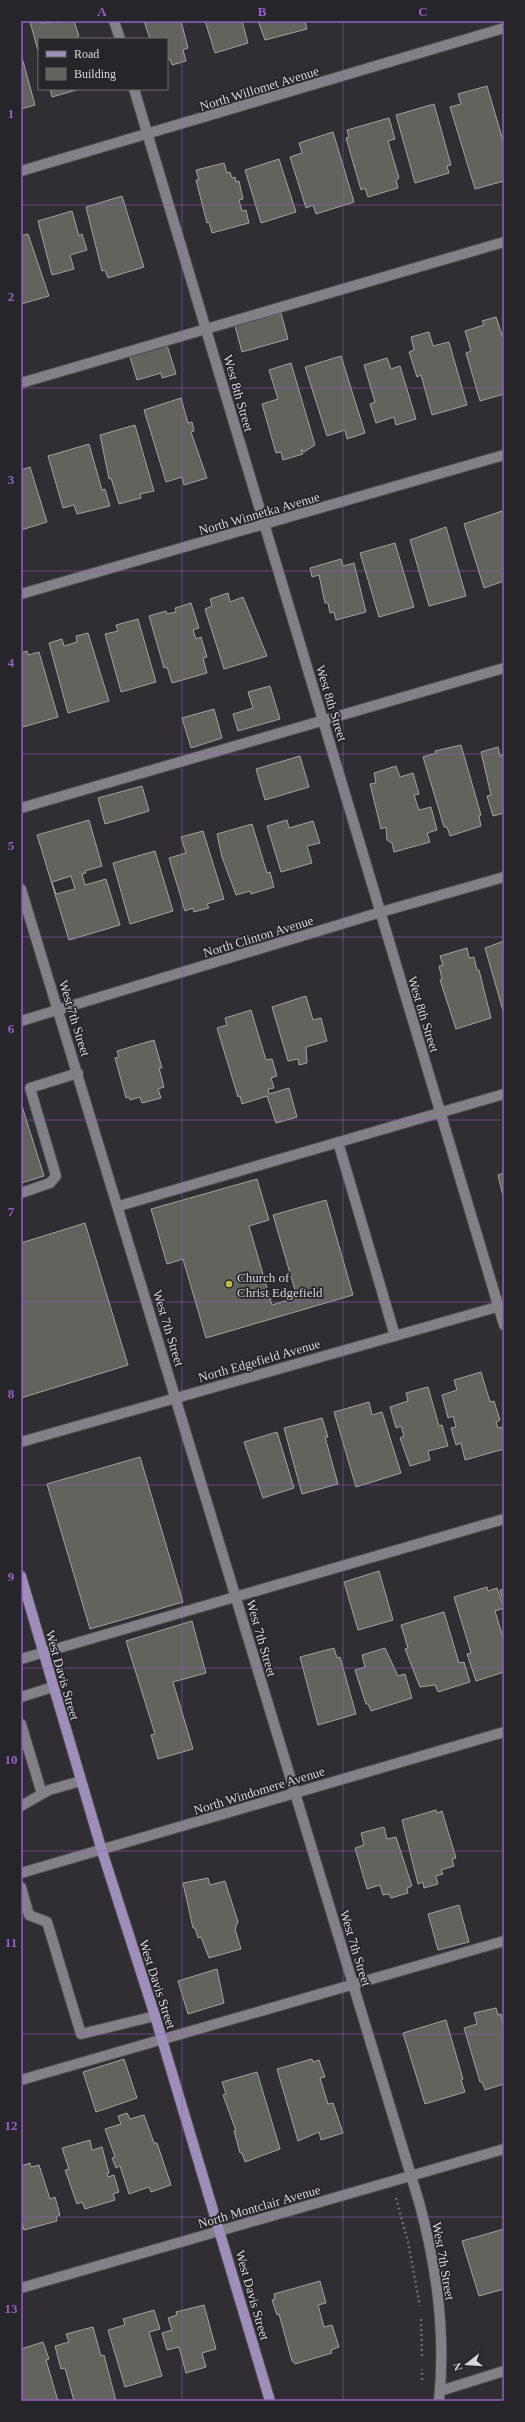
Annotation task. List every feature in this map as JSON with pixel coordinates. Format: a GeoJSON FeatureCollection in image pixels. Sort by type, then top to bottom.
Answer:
{"type":"FeatureCollection","features":[{"type":"Feature","properties":{"kind":"main road","name":"West Davis Street"},"geometry":{"type":"LineString","coordinates":[[21,1576],[102,1851],[155,2016],[270,2401]]}},
{"type":"Feature","properties":{"kind":"street"},"geometry":{"type":"LineString","coordinates":[[114,21],[120,38]]}},
{"type":"Feature","properties":{"kind":"street","name":"North Willomet Avenue"},"geometry":{"type":"LineString","coordinates":[[21,172],[504,28]]}},
{"type":"Feature","properties":{"kind":"street","name":"West 8th Street"},"geometry":{"type":"LineString","coordinates":[[134,90],[440,1112],[501,1306],[504,1325]]}},
{"type":"Feature","properties":{"kind":"street"},"geometry":{"type":"LineString","coordinates":[[21,383],[504,242]]}},
{"type":"Feature","properties":{"kind":"street","name":"North Winnetka Avenue"},"geometry":{"type":"LineString","coordinates":[[21,594],[504,455]]}},
{"type":"Feature","properties":{"kind":"street"},"geometry":{"type":"LineString","coordinates":[[21,808],[504,668]]}},
{"type":"Feature","properties":{"kind":"street","name":"North Clinton Avenue"},"geometry":{"type":"LineString","coordinates":[[21,1021],[381,912],[504,877]]}},
{"type":"Feature","properties":{"kind":"street","name":"West 7th Street"},"geometry":{"type":"LineString","coordinates":[[21,889],[119,1206],[294,1793],[412,2176],[430,2243],[439,2298],[441,2344],[439,2396]]}},
{"type":"Feature","properties":{"kind":"street"},"geometry":{"type":"LineString","coordinates":[[21,1193],[50,1183],[56,1176],[25,1089],[78,1073]]}},
{"type":"Feature","properties":{"kind":"street"},"geometry":{"type":"LineString","coordinates":[[119,1206],[504,1094]]}},
{"type":"Feature","properties":{"kind":"street"},"geometry":{"type":"LineString","coordinates":[[338,1142],[394,1336]]}},
{"type":"Feature","properties":{"kind":"street","name":"North Edgefield Avenue"},"geometry":{"type":"LineString","coordinates":[[21,1442],[501,1306]]}},
{"type":"Feature","properties":{"kind":"street"},"geometry":{"type":"LineString","coordinates":[[21,1659],[504,1519]]}},
{"type":"Feature","properties":{"kind":"street"},"geometry":{"type":"LineString","coordinates":[[21,1697],[53,1687]]}},
{"type":"Feature","properties":{"kind":"street"},"geometry":{"type":"LineString","coordinates":[[21,1724],[42,1794]]}},
{"type":"Feature","properties":{"kind":"street","name":"North Windomere Avenue"},"geometry":{"type":"LineString","coordinates":[[22,1870],[102,1851],[504,1732]]}},
{"type":"Feature","properties":{"kind":"street"},"geometry":{"type":"LineString","coordinates":[[21,1806],[42,1794],[81,1781]]}},
{"type":"Feature","properties":{"kind":"street"},"geometry":{"type":"LineString","coordinates":[[21,1887],[25,1916],[47,1922],[81,2034],[155,2016]]}},
{"type":"Feature","properties":{"kind":"street"},"geometry":{"type":"LineString","coordinates":[[21,2080],[504,1941]]}},
{"type":"Feature","properties":{"kind":"street","name":"North Montclair Avenue"},"geometry":{"type":"LineString","coordinates":[[21,2288],[504,2149]]}},
{"type":"Feature","properties":{"kind":"street"},"geometry":{"type":"LineString","coordinates":[[439,2396],[504,2371]]}},
{"type":"Feature","properties":{"kind":"path"},"geometry":{"type":"LineString","coordinates":[[390,2182],[403,2222],[416,2277],[421,2312],[422,2359]]}},
{"type":"Feature","properties":{"kind":"path"},"geometry":{"type":"LineString","coordinates":[[421,2387],[422,2366]]}},
{"type":"Feature","properties":{"kind":"building"},"geometry":{"type":"Polygon","coordinates":[[[41,21],[41,23],[74,21],[79,36],[76,38],[38,38],[38,50],[30,22],[41,21]]]}},
{"type":"Feature","properties":{"kind":"building"},"geometry":{"type":"Polygon","coordinates":[[[144,21],[181,21],[188,48],[183,50],[186,61],[172,65],[170,59],[168,60],[168,38],[150,38],[144,21]]]}},
{"type":"Feature","properties":{"kind":"building"},"geometry":{"type":"Polygon","coordinates":[[[205,21],[242,21],[248,43],[215,53],[205,21]]]}},
{"type":"Feature","properties":{"kind":"building"},"geometry":{"type":"Polygon","coordinates":[[[258,21],[305,21],[307,29],[265,40],[258,21]]]}},
{"type":"Feature","properties":{"kind":"building"},"geometry":{"type":"Polygon","coordinates":[[[21,54],[35,105],[21,109],[21,54]]]}},
{"type":"Feature","properties":{"kind":"building"},"geometry":{"type":"Polygon","coordinates":[[[487,86],[504,144],[504,181],[475,189],[450,107],[461,104],[458,94],[487,86]]]}},
{"type":"Feature","properties":{"kind":"building"},"geometry":{"type":"Polygon","coordinates":[[[50,90],[76,90],[52,97],[50,90]]]}},
{"type":"Feature","properties":{"kind":"building"},"geometry":{"type":"Polygon","coordinates":[[[434,104],[451,165],[447,166],[449,173],[415,183],[396,115],[434,104]]]}},
{"type":"Feature","properties":{"kind":"building"},"geometry":{"type":"Polygon","coordinates":[[[389,118],[395,139],[388,141],[399,178],[396,180],[398,188],[368,197],[365,188],[361,190],[346,138],[349,137],[347,130],[389,118]]]}},
{"type":"Feature","properties":{"kind":"building"},"geometry":{"type":"Polygon","coordinates":[[[333,132],[354,202],[316,214],[313,205],[306,208],[290,157],[302,153],[299,143],[333,132]]]}},
{"type":"Feature","properties":{"kind":"building"},"geometry":{"type":"Polygon","coordinates":[[[279,159],[296,212],[261,223],[245,170],[279,159]]]}},
{"type":"Feature","properties":{"kind":"building"},"geometry":{"type":"Polygon","coordinates":[[[224,163],[227,173],[230,172],[232,178],[235,177],[236,182],[239,181],[243,199],[239,200],[242,211],[246,210],[249,223],[212,233],[209,222],[207,223],[196,180],[199,180],[196,170],[224,163]]]}},
{"type":"Feature","properties":{"kind":"building"},"geometry":{"type":"Polygon","coordinates":[[[122,196],[144,267],[108,278],[105,270],[102,271],[86,207],[122,196]]]}},
{"type":"Feature","properties":{"kind":"building"},"geometry":{"type":"Polygon","coordinates":[[[72,211],[79,236],[82,234],[87,250],[70,255],[74,269],[52,275],[38,221],[72,211]]]}},
{"type":"Feature","properties":{"kind":"building"},"geometry":{"type":"Polygon","coordinates":[[[28,234],[49,296],[21,304],[21,236],[28,234]]]}},
{"type":"Feature","properties":{"kind":"building"},"geometry":{"type":"Polygon","coordinates":[[[281,313],[288,339],[242,352],[235,326],[281,313]]]}},
{"type":"Feature","properties":{"kind":"building"},"geometry":{"type":"Polygon","coordinates":[[[496,317],[504,341],[504,394],[480,401],[466,353],[471,351],[465,331],[484,325],[482,321],[496,317]]]}},
{"type":"Feature","properties":{"kind":"building"},"geometry":{"type":"Polygon","coordinates":[[[429,332],[433,346],[449,342],[467,405],[432,415],[421,375],[417,377],[409,352],[414,350],[411,337],[429,332]]]}},
{"type":"Feature","properties":{"kind":"building"},"geometry":{"type":"Polygon","coordinates":[[[167,345],[176,374],[162,378],[161,373],[137,380],[130,357],[167,345]]]}},
{"type":"Feature","properties":{"kind":"building"},"geometry":{"type":"Polygon","coordinates":[[[341,356],[365,433],[347,439],[345,430],[327,436],[305,367],[341,356]]]}},
{"type":"Feature","properties":{"kind":"building"},"geometry":{"type":"Polygon","coordinates":[[[387,358],[391,369],[400,366],[416,419],[396,425],[394,417],[376,423],[370,404],[375,402],[364,365],[387,358]]]}},
{"type":"Feature","properties":{"kind":"building"},"geometry":{"type":"Polygon","coordinates":[[[291,363],[315,445],[304,452],[301,449],[303,454],[283,460],[281,452],[276,453],[262,404],[278,399],[269,370],[291,363]]]}},
{"type":"Feature","properties":{"kind":"building"},"geometry":{"type":"Polygon","coordinates":[[[181,398],[188,423],[192,422],[194,431],[191,432],[207,478],[184,485],[182,477],[166,482],[144,410],[181,398]]]}},
{"type":"Feature","properties":{"kind":"building"},"geometry":{"type":"Polygon","coordinates":[[[135,425],[154,491],[140,494],[141,498],[119,504],[111,478],[109,479],[100,435],[135,425]]]}},
{"type":"Feature","properties":{"kind":"building"},"geometry":{"type":"Polygon","coordinates":[[[89,444],[102,490],[105,489],[110,506],[77,514],[74,505],[63,508],[48,456],[89,444]]]}},
{"type":"Feature","properties":{"kind":"building"},"geometry":{"type":"Polygon","coordinates":[[[30,467],[47,522],[21,530],[21,470],[30,467]]]}},
{"type":"Feature","properties":{"kind":"building"},"geometry":{"type":"Polygon","coordinates":[[[502,511],[504,519],[504,581],[484,588],[464,524],[502,511]]]}},
{"type":"Feature","properties":{"kind":"building"},"geometry":{"type":"Polygon","coordinates":[[[446,527],[466,596],[429,606],[410,540],[446,527]]]}},
{"type":"Feature","properties":{"kind":"building"},"geometry":{"type":"Polygon","coordinates":[[[395,543],[414,607],[379,617],[360,553],[395,543]]]}},
{"type":"Feature","properties":{"kind":"building"},"geometry":{"type":"Polygon","coordinates":[[[341,559],[343,566],[354,563],[366,612],[336,620],[334,612],[330,613],[328,603],[325,603],[319,575],[312,577],[310,568],[341,559]]]}},
{"type":"Feature","properties":{"kind":"building"},"geometry":{"type":"Polygon","coordinates":[[[228,593],[230,602],[243,597],[267,656],[224,669],[205,609],[212,606],[210,599],[228,593]]]}},
{"type":"Feature","properties":{"kind":"building"},"geometry":{"type":"Polygon","coordinates":[[[191,603],[199,628],[193,630],[196,639],[201,637],[207,657],[203,658],[207,673],[172,683],[167,667],[164,668],[149,616],[166,611],[167,614],[176,612],[175,608],[191,603]]]}},
{"type":"Feature","properties":{"kind":"building"},"geometry":{"type":"Polygon","coordinates":[[[138,619],[156,682],[121,692],[105,634],[118,631],[116,625],[138,619]]]}},
{"type":"Feature","properties":{"kind":"building"},"geometry":{"type":"Polygon","coordinates":[[[88,633],[109,701],[68,713],[49,643],[62,639],[64,646],[77,642],[76,636],[88,633]]]}},
{"type":"Feature","properties":{"kind":"building"},"geometry":{"type":"Polygon","coordinates":[[[27,651],[28,655],[39,652],[58,717],[23,727],[21,720],[21,653],[27,651]]]}},
{"type":"Feature","properties":{"kind":"building"},"geometry":{"type":"Polygon","coordinates":[[[270,686],[280,719],[238,731],[233,714],[253,708],[248,692],[270,686]]]}},
{"type":"Feature","properties":{"kind":"building"},"geometry":{"type":"Polygon","coordinates":[[[214,709],[222,738],[191,748],[182,718],[214,709]]]}},
{"type":"Feature","properties":{"kind":"building"},"geometry":{"type":"Polygon","coordinates":[[[461,745],[481,815],[479,816],[481,826],[450,836],[447,827],[444,827],[423,757],[436,753],[435,751],[461,745]]]}},
{"type":"Feature","properties":{"kind":"building"},"geometry":{"type":"Polygon","coordinates":[[[498,747],[500,756],[504,755],[504,813],[493,816],[487,796],[491,795],[481,752],[498,747]]]}},
{"type":"Feature","properties":{"kind":"building"},"geometry":{"type":"Polygon","coordinates":[[[300,756],[309,787],[265,800],[256,769],[300,756]]]}},
{"type":"Feature","properties":{"kind":"building"},"geometry":{"type":"Polygon","coordinates":[[[396,766],[400,777],[413,773],[419,794],[414,795],[419,810],[431,807],[437,830],[427,833],[430,842],[394,852],[392,843],[387,840],[386,827],[381,829],[370,784],[376,783],[374,773],[396,766]]]}},
{"type":"Feature","properties":{"kind":"building"},"geometry":{"type":"Polygon","coordinates":[[[142,786],[149,811],[105,824],[98,798],[142,786]]]}},
{"type":"Feature","properties":{"kind":"building"},"geometry":{"type":"Polygon","coordinates":[[[89,820],[102,866],[85,871],[86,873],[82,874],[85,885],[106,879],[120,925],[69,940],[37,835],[89,820]],[[71,876],[52,882],[56,894],[75,889],[71,876]]]}},
{"type":"Feature","properties":{"kind":"building"},"geometry":{"type":"Polygon","coordinates":[[[287,820],[289,828],[313,821],[320,843],[307,846],[312,863],[281,872],[267,826],[287,820]]]}},
{"type":"Feature","properties":{"kind":"building"},"geometry":{"type":"Polygon","coordinates":[[[252,824],[267,873],[270,872],[274,887],[251,894],[250,891],[236,895],[222,857],[217,834],[252,824]]]}},
{"type":"Feature","properties":{"kind":"building"},"geometry":{"type":"Polygon","coordinates":[[[203,831],[224,899],[207,904],[209,908],[194,912],[193,908],[185,911],[169,858],[186,853],[181,837],[203,831]]]}},
{"type":"Feature","properties":{"kind":"building"},"geometry":{"type":"Polygon","coordinates":[[[155,851],[173,911],[130,924],[113,863],[155,851]]]}},
{"type":"Feature","properties":{"kind":"building"},"geometry":{"type":"Polygon","coordinates":[[[504,941],[504,1014],[485,948],[504,941]]]}},
{"type":"Feature","properties":{"kind":"building"},"geometry":{"type":"Polygon","coordinates":[[[467,948],[469,958],[474,957],[477,970],[479,970],[491,1018],[456,1029],[440,980],[442,979],[439,966],[443,965],[440,956],[467,948]]]}},
{"type":"Feature","properties":{"kind":"building"},"geometry":{"type":"Polygon","coordinates":[[[306,996],[313,1020],[321,1018],[327,1041],[306,1047],[307,1063],[299,1065],[298,1059],[288,1061],[272,1007],[306,996]]]}},
{"type":"Feature","properties":{"kind":"building"},"geometry":{"type":"Polygon","coordinates":[[[251,1010],[266,1060],[272,1059],[277,1076],[271,1078],[274,1088],[268,1089],[269,1094],[289,1088],[297,1117],[276,1123],[267,1096],[242,1104],[240,1096],[238,1097],[217,1028],[227,1025],[225,1018],[251,1010]]]}},
{"type":"Feature","properties":{"kind":"building"},"geometry":{"type":"Polygon","coordinates":[[[154,1040],[162,1068],[159,1068],[164,1087],[158,1089],[161,1098],[142,1103],[140,1097],[130,1100],[129,1097],[126,1098],[115,1058],[119,1057],[117,1051],[154,1040]]]}},
{"type":"Feature","properties":{"kind":"building"},"geometry":{"type":"Polygon","coordinates":[[[21,1103],[44,1176],[21,1183],[21,1103]]]}},
{"type":"Feature","properties":{"kind":"building"},"geometry":{"type":"Polygon","coordinates":[[[504,1173],[504,1200],[498,1175],[504,1173]]]}},
{"type":"Feature","properties":{"kind":"building"},"geometry":{"type":"Polygon","coordinates":[[[257,1179],[269,1220],[249,1226],[272,1305],[297,1297],[273,1215],[326,1200],[353,1295],[206,1338],[183,1259],[167,1264],[151,1209],[257,1179]]]}},
{"type":"Feature","properties":{"kind":"building"},"geometry":{"type":"Polygon","coordinates":[[[85,1223],[128,1365],[21,1398],[21,1243],[85,1223]]]}},
{"type":"Feature","properties":{"kind":"building"},"geometry":{"type":"Polygon","coordinates":[[[481,1372],[490,1402],[494,1401],[500,1420],[496,1422],[498,1428],[502,1427],[504,1435],[504,1449],[465,1460],[461,1443],[456,1445],[451,1428],[456,1427],[453,1416],[448,1418],[442,1395],[457,1390],[454,1380],[481,1372]]]}},
{"type":"Feature","properties":{"kind":"building"},"geometry":{"type":"Polygon","coordinates":[[[428,1387],[439,1426],[442,1425],[448,1446],[428,1451],[430,1460],[410,1466],[400,1438],[404,1436],[401,1426],[396,1428],[390,1407],[408,1401],[406,1393],[428,1387]]]}},
{"type":"Feature","properties":{"kind":"building"},"geometry":{"type":"Polygon","coordinates":[[[369,1402],[372,1415],[382,1412],[401,1473],[356,1487],[334,1412],[369,1402]]]}},
{"type":"Feature","properties":{"kind":"building"},"geometry":{"type":"Polygon","coordinates":[[[322,1418],[328,1437],[325,1437],[338,1484],[302,1494],[284,1428],[322,1418]]]}},
{"type":"Feature","properties":{"kind":"building"},"geometry":{"type":"Polygon","coordinates":[[[277,1432],[294,1488],[263,1498],[244,1442],[277,1432]]]}},
{"type":"Feature","properties":{"kind":"building"},"geometry":{"type":"Polygon","coordinates":[[[140,1457],[183,1602],[90,1629],[47,1484],[140,1457]]]}},
{"type":"Feature","properties":{"kind":"building"},"geometry":{"type":"Polygon","coordinates":[[[379,1571],[393,1620],[358,1630],[344,1582],[379,1571]]]}},
{"type":"Feature","properties":{"kind":"building"},"geometry":{"type":"Polygon","coordinates":[[[487,1587],[488,1591],[497,1588],[504,1608],[495,1611],[504,1641],[504,1672],[476,1681],[467,1654],[471,1653],[454,1597],[487,1587]]]}},
{"type":"Feature","properties":{"kind":"building"},"geometry":{"type":"Polygon","coordinates":[[[504,1589],[504,1604],[500,1590],[504,1589]]]}},
{"type":"Feature","properties":{"kind":"building"},"geometry":{"type":"Polygon","coordinates":[[[444,1612],[459,1663],[464,1662],[470,1682],[438,1692],[435,1685],[420,1687],[405,1649],[408,1648],[401,1625],[444,1612]]]}},
{"type":"Feature","properties":{"kind":"building"},"geometry":{"type":"Polygon","coordinates":[[[192,1621],[206,1673],[173,1682],[193,1749],[158,1759],[151,1735],[155,1734],[126,1641],[192,1621]]]}},
{"type":"Feature","properties":{"kind":"building"},"geometry":{"type":"Polygon","coordinates":[[[334,1648],[337,1658],[340,1657],[356,1714],[318,1725],[300,1657],[334,1648]]]}},
{"type":"Feature","properties":{"kind":"building"},"geometry":{"type":"Polygon","coordinates":[[[385,1648],[398,1676],[405,1674],[412,1698],[371,1711],[368,1704],[366,1704],[355,1670],[365,1667],[362,1655],[385,1648]]]}},
{"type":"Feature","properties":{"kind":"building"},"geometry":{"type":"Polygon","coordinates":[[[436,1810],[437,1813],[442,1811],[456,1858],[452,1859],[454,1866],[441,1870],[443,1874],[436,1876],[438,1884],[424,1888],[423,1882],[418,1884],[402,1820],[436,1810]]]}},
{"type":"Feature","properties":{"kind":"building"},"geometry":{"type":"Polygon","coordinates":[[[384,1827],[387,1839],[396,1837],[412,1886],[407,1888],[408,1893],[391,1898],[389,1894],[383,1895],[380,1885],[367,1889],[355,1848],[364,1845],[361,1833],[384,1827]]]}},
{"type":"Feature","properties":{"kind":"building"},"geometry":{"type":"Polygon","coordinates":[[[208,1878],[210,1885],[225,1881],[238,1922],[235,1929],[241,1949],[209,1958],[201,1937],[198,1938],[195,1928],[193,1928],[183,1883],[208,1878]]]}},
{"type":"Feature","properties":{"kind":"building"},"geometry":{"type":"Polygon","coordinates":[[[459,1905],[469,1942],[438,1950],[428,1914],[459,1905]]]}},
{"type":"Feature","properties":{"kind":"building"},"geometry":{"type":"Polygon","coordinates":[[[217,1969],[224,2003],[188,2014],[178,1981],[217,1969]]]}},
{"type":"Feature","properties":{"kind":"building"},"geometry":{"type":"Polygon","coordinates":[[[496,2008],[498,2015],[501,2014],[504,2028],[504,2084],[485,2090],[482,2082],[480,2082],[464,2028],[477,2024],[474,2013],[496,2008]]]}},
{"type":"Feature","properties":{"kind":"building"},"geometry":{"type":"Polygon","coordinates":[[[446,2020],[463,2079],[461,2080],[465,2092],[425,2104],[403,2033],[446,2020]]]}},
{"type":"Feature","properties":{"kind":"building"},"geometry":{"type":"Polygon","coordinates":[[[124,2059],[137,2098],[96,2112],[83,2072],[124,2059]]]}},
{"type":"Feature","properties":{"kind":"building"},"geometry":{"type":"Polygon","coordinates":[[[312,2059],[313,2062],[319,2060],[325,2077],[320,2078],[328,2104],[333,2103],[343,2133],[321,2140],[319,2132],[298,2141],[277,2069],[312,2059]]]}},
{"type":"Feature","properties":{"kind":"building"},"geometry":{"type":"Polygon","coordinates":[[[257,2072],[280,2149],[245,2162],[242,2153],[240,2153],[234,2131],[236,2131],[223,2095],[226,2094],[222,2082],[257,2072]]]}},
{"type":"Feature","properties":{"kind":"building"},"geometry":{"type":"Polygon","coordinates":[[[127,2113],[130,2119],[144,2115],[154,2143],[157,2143],[171,2185],[151,2192],[149,2187],[129,2194],[120,2166],[116,2168],[112,2158],[115,2157],[105,2129],[121,2124],[118,2116],[127,2113]]]}},
{"type":"Feature","properties":{"kind":"building"},"geometry":{"type":"Polygon","coordinates":[[[90,2140],[92,2150],[102,2147],[109,2173],[107,2174],[108,2177],[114,2175],[119,2192],[113,2194],[115,2200],[85,2209],[82,2202],[77,2204],[65,2170],[69,2169],[62,2148],[90,2140]]]}},
{"type":"Feature","properties":{"kind":"building"},"geometry":{"type":"Polygon","coordinates":[[[30,2163],[31,2167],[39,2165],[50,2199],[55,2197],[60,2215],[56,2217],[57,2221],[24,2230],[21,2220],[21,2166],[30,2163]]]}},
{"type":"Feature","properties":{"kind":"building"},"geometry":{"type":"Polygon","coordinates":[[[504,2229],[504,2289],[479,2296],[462,2241],[504,2229]]]}},
{"type":"Feature","properties":{"kind":"building"},"geometry":{"type":"Polygon","coordinates":[[[320,2281],[326,2303],[318,2305],[324,2327],[332,2325],[339,2347],[331,2350],[332,2353],[295,2364],[292,2361],[279,2314],[277,2315],[272,2300],[275,2299],[274,2294],[320,2281]]]}},
{"type":"Feature","properties":{"kind":"building"},"geometry":{"type":"Polygon","coordinates":[[[204,2305],[216,2349],[202,2353],[206,2367],[186,2373],[179,2347],[167,2350],[162,2333],[172,2330],[168,2318],[177,2315],[176,2312],[204,2305]]]}},
{"type":"Feature","properties":{"kind":"building"},"geometry":{"type":"Polygon","coordinates":[[[154,2310],[160,2329],[149,2332],[162,2376],[125,2387],[108,2330],[125,2325],[123,2319],[154,2310]]]}},
{"type":"Feature","properties":{"kind":"building"},"geometry":{"type":"Polygon","coordinates":[[[93,2327],[101,2356],[104,2355],[116,2401],[74,2401],[65,2368],[61,2369],[55,2346],[69,2342],[66,2334],[93,2327]]]}},
{"type":"Feature","properties":{"kind":"building"},"geometry":{"type":"Polygon","coordinates":[[[43,2342],[49,2359],[46,2360],[58,2401],[21,2401],[21,2349],[43,2342]]]}},
{"type":"Feature","properties":{"kind":"place","name":"Church of Christ Edgefield"},"geometry":{"type":"Point","coordinates":[229,1284]}}]}
